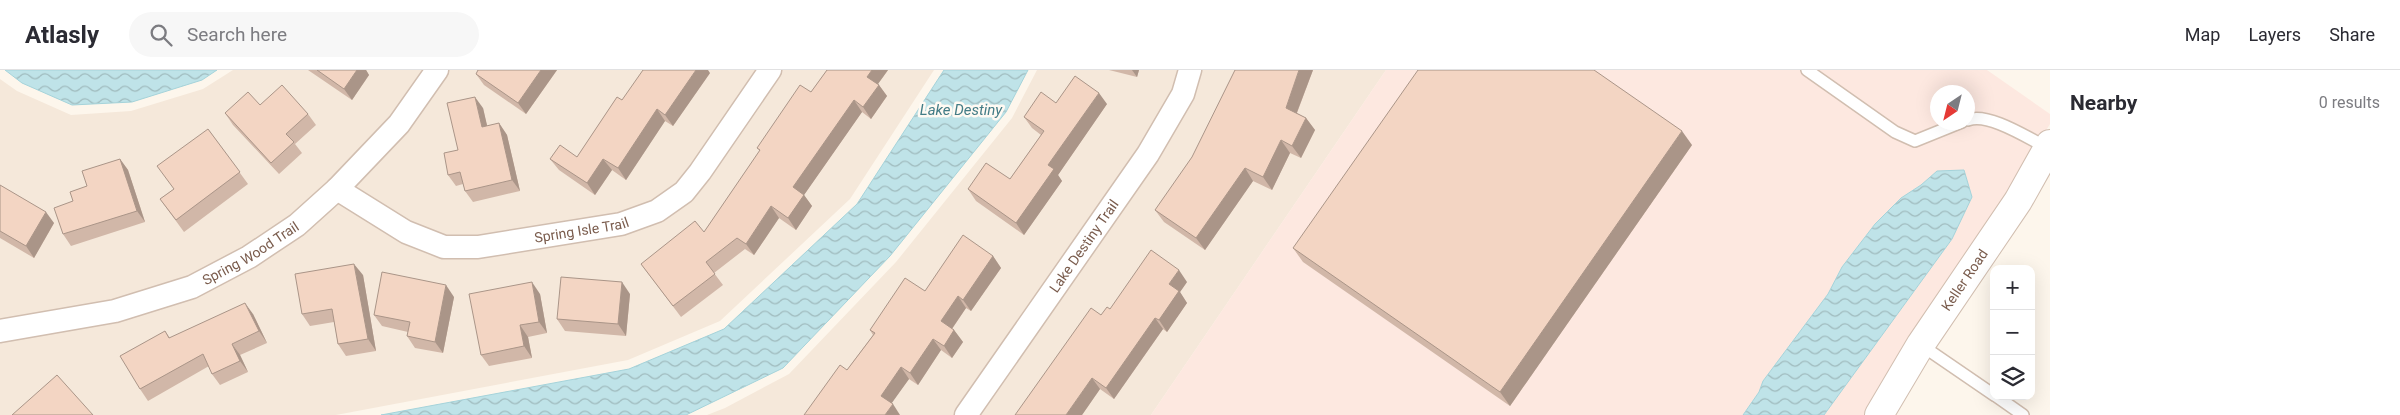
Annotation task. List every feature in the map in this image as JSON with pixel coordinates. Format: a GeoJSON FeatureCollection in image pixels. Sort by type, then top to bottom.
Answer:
{"type":"FeatureCollection","features":[{"type":"Feature","properties":{"kind":"street","name":"Spring Wood Trail"},"geometry":{"type":"LineString","coordinates":[[0,332],[114,311],[192,288],[249,257],[297,225],[337,189],[399,124],[437,70]]}},
{"type":"Feature","properties":{"kind":"street","name":"Spring Isle Trail"},"geometry":{"type":"LineString","coordinates":[[337,189],[406,232],[444,247],[478,247],[621,224],[657,211],[684,192],[700,172],[770,70]]}},
{"type":"Feature","properties":{"kind":"street","name":"Lake Destiny Trail"},"geometry":{"type":"LineString","coordinates":[[966,415],[1148,154],[1183,94],[1190,70]]}},
{"type":"Feature","properties":{"kind":"street","name":"Keller Road"},"geometry":{"type":"LineString","coordinates":[[1880,415],[1921,344],[2047,156]]}},
{"type":"Feature","properties":{"kind":"lane"},"geometry":{"type":"LineString","coordinates":[[1807,70],[1895,132],[1915,141],[1942,130]]}},
{"type":"Feature","properties":{"kind":"lane"},"geometry":{"type":"LineString","coordinates":[[1975,117],[2003,126],[2047,156]]}},
{"type":"Feature","properties":{"kind":"lane"},"geometry":{"type":"LineString","coordinates":[[1921,344],[1990,392]]}},
{"type":"Feature","properties":{"kind":"lane"},"geometry":{"type":"LineString","coordinates":[[2001,400],[2023,415]]}},
{"type":"Feature","properties":{"kind":"shaded area"},"geometry":{"type":"Polygon","coordinates":[[[233,70],[934,70],[850,199],[720,321],[628,360],[336,415],[0,415],[0,79],[17,91],[71,115],[131,111],[203,89],[233,70]]]}},
{"type":"Feature","properties":{"kind":"shaded area"},"geometry":{"type":"Polygon","coordinates":[[[1037,70],[1386,70],[1151,415],[707,415],[725,408],[789,374],[896,262],[1012,118],[1037,70]]]}},
{"type":"Feature","properties":{"kind":"shaded area"},"geometry":{"type":"Polygon","coordinates":[[[1386,70],[1987,70],[2050,114],[2050,124],[1868,415],[1824,415],[1952,239],[1937,171],[1921,185],[1901,198],[1875,224],[1842,267],[1828,294],[1763,381],[1759,392],[1743,415],[1151,415],[1386,70]]]}},
{"type":"Feature","properties":{"kind":"water"},"geometry":{"type":"Polygon","coordinates":[[[5,70],[217,70],[202,80],[132,102],[72,105],[22,83],[5,70]]]}},
{"type":"Feature","properties":{"kind":"water","name":"Lake Destiny"},"geometry":{"type":"Polygon","coordinates":[[[944,70],[1028,70],[1006,112],[890,256],[783,368],[686,415],[381,415],[629,369],[724,329],[857,204],[944,70]]]}},
{"type":"Feature","properties":{"kind":"water"},"geometry":{"type":"Polygon","coordinates":[[[1964,170],[1972,197],[1952,239],[1824,415],[1743,415],[1759,392],[1763,381],[1828,294],[1842,267],[1875,224],[1901,198],[1921,185],[1937,171],[1964,170]]]}},
{"type":"Feature","properties":{"kind":"building"},"geometry":{"type":"Polygon","coordinates":[[[317,70],[357,70],[344,89],[317,70]]]}},
{"type":"Feature","properties":{"kind":"building"},"geometry":{"type":"Polygon","coordinates":[[[478,70],[541,70],[518,103],[476,74],[478,70]]]}},
{"type":"Feature","properties":{"kind":"building"},"geometry":{"type":"Polygon","coordinates":[[[643,70],[696,70],[665,115],[657,109],[618,168],[603,159],[587,183],[550,159],[560,145],[577,157],[617,97],[622,100],[643,70]]]}},
{"type":"Feature","properties":{"kind":"building"},"geometry":{"type":"Polygon","coordinates":[[[827,70],[872,70],[867,77],[879,85],[863,107],[854,100],[793,187],[804,195],[788,218],[771,206],[746,244],[737,238],[706,262],[715,274],[673,306],[641,264],[695,221],[704,232],[760,150],[757,148],[800,85],[811,92],[827,70]]]}},
{"type":"Feature","properties":{"kind":"building"},"geometry":{"type":"Polygon","coordinates":[[[1235,70],[1299,70],[1286,108],[1306,118],[1292,146],[1281,140],[1263,177],[1245,168],[1196,238],[1155,210],[1192,157],[1235,70]]]}},
{"type":"Feature","properties":{"kind":"building"},"geometry":{"type":"Polygon","coordinates":[[[1418,70],[1594,70],[1682,131],[1500,392],[1293,248],[1418,70]]]}},
{"type":"Feature","properties":{"kind":"building"},"geometry":{"type":"Polygon","coordinates":[[[1075,76],[1099,93],[1048,165],[1054,169],[1016,223],[968,189],[986,163],[1010,179],[1044,131],[1024,117],[1041,92],[1056,103],[1075,76]]]}},
{"type":"Feature","properties":{"kind":"building"},"geometry":{"type":"Polygon","coordinates":[[[282,85],[308,114],[286,134],[294,142],[271,163],[225,113],[248,92],[260,105],[282,85]]]}},
{"type":"Feature","properties":{"kind":"building"},"geometry":{"type":"Polygon","coordinates":[[[475,97],[482,127],[499,123],[512,180],[465,191],[460,172],[448,175],[444,153],[458,150],[447,103],[475,97]]]}},
{"type":"Feature","properties":{"kind":"building"},"geometry":{"type":"Polygon","coordinates":[[[208,129],[240,172],[176,220],[160,199],[174,189],[157,166],[208,129]]]}},
{"type":"Feature","properties":{"kind":"building"},"geometry":{"type":"Polygon","coordinates":[[[120,159],[137,211],[63,234],[54,208],[73,201],[70,192],[87,186],[82,171],[120,159]]]}},
{"type":"Feature","properties":{"kind":"building"},"geometry":{"type":"Polygon","coordinates":[[[0,185],[46,212],[26,246],[0,231],[0,185]]]}},
{"type":"Feature","properties":{"kind":"building"},"geometry":{"type":"Polygon","coordinates":[[[963,235],[993,256],[963,300],[958,296],[941,321],[954,330],[944,346],[933,339],[910,373],[901,367],[881,396],[893,404],[885,415],[804,415],[840,365],[847,370],[875,333],[870,330],[905,278],[925,291],[963,235]]]}},
{"type":"Feature","properties":{"kind":"building"},"geometry":{"type":"Polygon","coordinates":[[[1151,250],[1179,270],[1169,284],[1179,291],[1159,320],[1155,318],[1106,388],[1092,378],[1066,415],[1015,415],[1091,308],[1101,315],[1107,307],[1110,309],[1151,250]]]}},
{"type":"Feature","properties":{"kind":"building"},"geometry":{"type":"Polygon","coordinates":[[[354,264],[368,339],[338,344],[332,309],[302,314],[295,274],[354,264]]]}},
{"type":"Feature","properties":{"kind":"building"},"geometry":{"type":"Polygon","coordinates":[[[382,272],[446,285],[435,342],[407,336],[410,322],[374,315],[382,272]]]}},
{"type":"Feature","properties":{"kind":"building"},"geometry":{"type":"Polygon","coordinates":[[[561,277],[622,282],[618,324],[557,319],[561,277]]]}},
{"type":"Feature","properties":{"kind":"building"},"geometry":{"type":"Polygon","coordinates":[[[532,282],[539,322],[520,325],[524,346],[481,355],[469,294],[532,282]]]}},
{"type":"Feature","properties":{"kind":"building"},"geometry":{"type":"Polygon","coordinates":[[[245,303],[259,331],[232,344],[240,361],[212,374],[203,354],[140,389],[120,356],[165,331],[169,338],[245,303]]]}},
{"type":"Feature","properties":{"kind":"building"},"geometry":{"type":"Polygon","coordinates":[[[57,375],[93,415],[12,415],[57,375]]]}}]}
